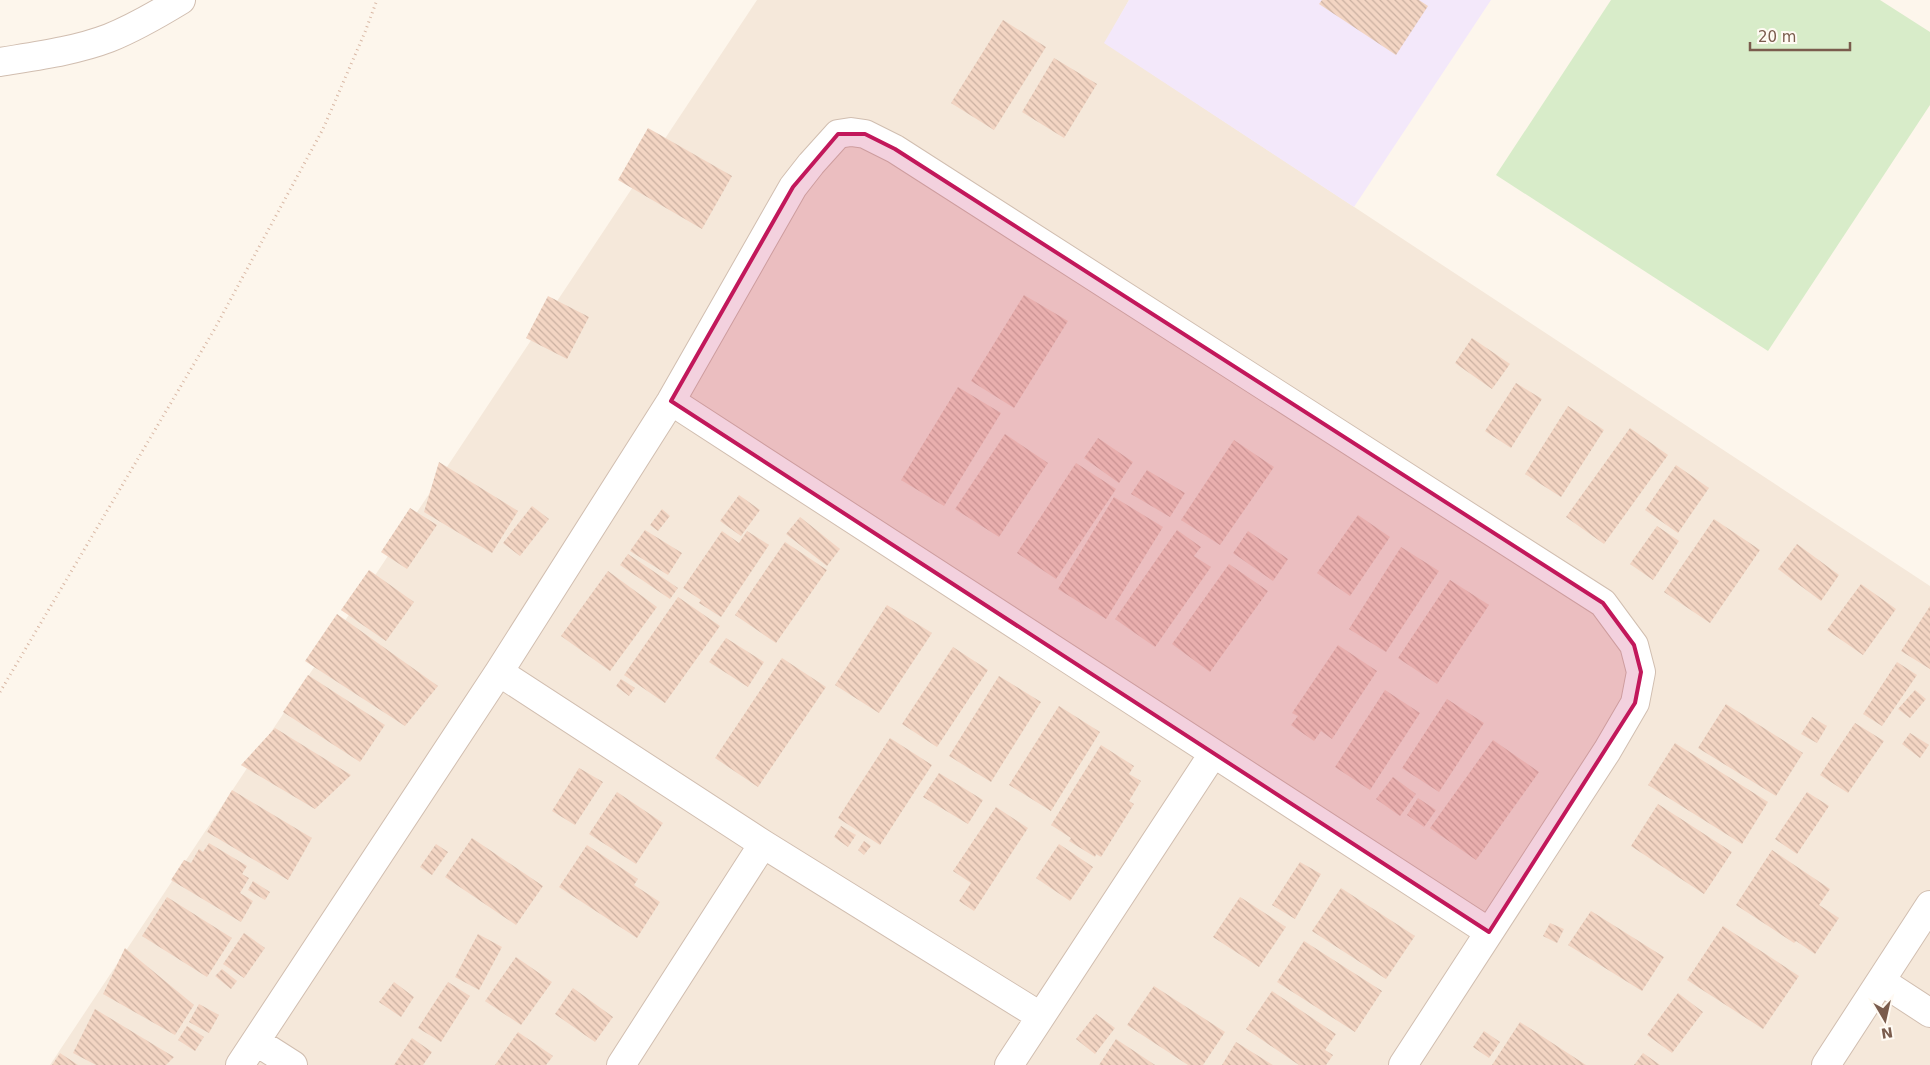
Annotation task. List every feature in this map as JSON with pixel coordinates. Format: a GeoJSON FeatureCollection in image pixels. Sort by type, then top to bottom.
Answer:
{"type":"FeatureCollection","features":[{"type":"Feature","properties":{"kind":"street"},"geometry":{"type":"LineString","coordinates":[[0,62],[59,52],[109,38],[162,12],[181,0]]}},
{"type":"Feature","properties":{"kind":"street"},"geometry":{"type":"LineString","coordinates":[[240,1065],[257,1042],[498,672],[671,401],[793,187],[838,134],[851,132],[865,134],[903,155],[1603,603],[1634,645],[1641,672],[1635,703],[1607,751],[1403,1065]]}},
{"type":"Feature","properties":{"kind":"street"},"geometry":{"type":"LineString","coordinates":[[671,401],[1488,932]]}},
{"type":"Feature","properties":{"kind":"street"},"geometry":{"type":"LineString","coordinates":[[498,672],[763,844],[1040,1016]]}},
{"type":"Feature","properties":{"kind":"street"},"geometry":{"type":"LineString","coordinates":[[1009,1065],[1214,754]]}},
{"type":"Feature","properties":{"kind":"street"},"geometry":{"type":"LineString","coordinates":[[621,1065],[763,844]]}},
{"type":"Feature","properties":{"kind":"street"},"geometry":{"type":"LineString","coordinates":[[1826,1065],[1930,905]]}},
{"type":"Feature","properties":{"kind":"street"},"geometry":{"type":"LineString","coordinates":[[1881,981],[1930,1012]]}},
{"type":"Feature","properties":{"kind":"street"},"geometry":{"type":"LineString","coordinates":[[257,1042],[294,1065]]}},
{"type":"Feature","properties":{"kind":"path"},"geometry":{"type":"LineString","coordinates":[[0,692],[219,321],[323,129],[377,0]]}},
{"type":"Feature","properties":{"kind":"highlighted area"},"geometry":{"type":"Polygon","coordinates":[[[838,134],[865,134],[895,149],[1603,603],[1634,645],[1641,672],[1635,703],[1489,932],[671,401],[793,187],[838,134]]]}},
{"type":"Feature","properties":{"kind":"shaded area"},"geometry":{"type":"Polygon","coordinates":[[[757,0],[1129,0],[1105,43],[1930,586],[1930,1065],[50,1065],[757,0]]]}},
{"type":"Feature","properties":{"kind":"shaded area"},"geometry":{"type":"Polygon","coordinates":[[[1129,0],[1491,0],[1354,207],[1104,43],[1129,0]]]}},
{"type":"Feature","properties":{"kind":"green space"},"geometry":{"type":"Polygon","coordinates":[[[1611,0],[1880,0],[1930,32],[1930,105],[1768,351],[1496,175],[1611,0]]]}},
{"type":"Feature","properties":{"kind":"building"},"geometry":{"type":"Polygon","coordinates":[[[1322,0],[1419,0],[1428,6],[1396,55],[1319,4],[1322,0]]]}},
{"type":"Feature","properties":{"kind":"building"},"geometry":{"type":"Polygon","coordinates":[[[1003,20],[1046,47],[994,130],[951,103],[1003,20]]]}},
{"type":"Feature","properties":{"kind":"building"},"geometry":{"type":"Polygon","coordinates":[[[1054,58],[1097,84],[1064,138],[1022,112],[1054,58]]]}},
{"type":"Feature","properties":{"kind":"building"},"geometry":{"type":"Polygon","coordinates":[[[648,128],[732,176],[702,229],[618,180],[648,128]]]}},
{"type":"Feature","properties":{"kind":"building"},"geometry":{"type":"Polygon","coordinates":[[[1024,295],[1068,321],[1014,408],[971,381],[1024,295]]]}},
{"type":"Feature","properties":{"kind":"building"},"geometry":{"type":"Polygon","coordinates":[[[548,296],[589,317],[567,359],[526,338],[548,296]]]}},
{"type":"Feature","properties":{"kind":"building"},"geometry":{"type":"Polygon","coordinates":[[[1472,338],[1510,364],[1492,389],[1455,363],[1472,338]]]}},
{"type":"Feature","properties":{"kind":"building"},"geometry":{"type":"Polygon","coordinates":[[[1516,383],[1542,399],[1511,448],[1485,431],[1516,383]]]}},
{"type":"Feature","properties":{"kind":"building"},"geometry":{"type":"Polygon","coordinates":[[[958,387],[1001,413],[944,506],[901,480],[958,387]]]}},
{"type":"Feature","properties":{"kind":"building"},"geometry":{"type":"Polygon","coordinates":[[[1568,406],[1604,430],[1561,497],[1525,474],[1568,406]]]}},
{"type":"Feature","properties":{"kind":"building"},"geometry":{"type":"Polygon","coordinates":[[[1630,428],[1668,455],[1604,544],[1566,517],[1630,428]]]}},
{"type":"Feature","properties":{"kind":"building"},"geometry":{"type":"Polygon","coordinates":[[[1005,434],[1048,463],[999,537],[955,509],[1005,434]]]}},
{"type":"Feature","properties":{"kind":"building"},"geometry":{"type":"Polygon","coordinates":[[[1098,438],[1133,462],[1119,483],[1084,458],[1098,438]]]}},
{"type":"Feature","properties":{"kind":"building"},"geometry":{"type":"Polygon","coordinates":[[[1234,440],[1274,467],[1220,545],[1181,520],[1234,440]]]}},
{"type":"Feature","properties":{"kind":"building"},"geometry":{"type":"Polygon","coordinates":[[[439,462],[518,511],[492,553],[424,512],[439,462]]]}},
{"type":"Feature","properties":{"kind":"building"},"geometry":{"type":"Polygon","coordinates":[[[1076,463],[1116,489],[1056,579],[1017,553],[1076,463]]]}},
{"type":"Feature","properties":{"kind":"building"},"geometry":{"type":"Polygon","coordinates":[[[1676,465],[1709,488],[1678,533],[1645,510],[1676,465]]]}},
{"type":"Feature","properties":{"kind":"building"},"geometry":{"type":"Polygon","coordinates":[[[1147,470],[1185,493],[1170,517],[1131,494],[1147,470]]]}},
{"type":"Feature","properties":{"kind":"building"},"geometry":{"type":"Polygon","coordinates":[[[739,495],[760,510],[741,536],[720,521],[739,495]]]}},
{"type":"Feature","properties":{"kind":"building"},"geometry":{"type":"Polygon","coordinates":[[[1114,497],[1163,527],[1106,619],[1058,589],[1114,497]]]}},
{"type":"Feature","properties":{"kind":"building"},"geometry":{"type":"Polygon","coordinates":[[[532,506],[549,519],[520,556],[503,543],[532,506]]]}},
{"type":"Feature","properties":{"kind":"building"},"geometry":{"type":"Polygon","coordinates":[[[410,508],[437,525],[407,569],[381,552],[410,508]]]}},
{"type":"Feature","properties":{"kind":"building"},"geometry":{"type":"Polygon","coordinates":[[[662,509],[670,516],[658,531],[650,525],[662,509]]]}},
{"type":"Feature","properties":{"kind":"building"},"geometry":{"type":"Polygon","coordinates":[[[1358,515],[1390,537],[1350,596],[1317,573],[1358,515]]]}},
{"type":"Feature","properties":{"kind":"building"},"geometry":{"type":"Polygon","coordinates":[[[800,517],[840,549],[827,566],[786,534],[800,517]]]}},
{"type":"Feature","properties":{"kind":"building"},"geometry":{"type":"Polygon","coordinates":[[[1714,519],[1760,550],[1710,623],[1664,592],[1714,519]]]}},
{"type":"Feature","properties":{"kind":"building"},"geometry":{"type":"Polygon","coordinates":[[[1657,526],[1679,541],[1653,580],[1630,564],[1657,526]]]}},
{"type":"Feature","properties":{"kind":"building"},"geometry":{"type":"Polygon","coordinates":[[[645,530],[682,553],[668,575],[630,551],[645,530]]]}},
{"type":"Feature","properties":{"kind":"building"},"geometry":{"type":"Polygon","coordinates":[[[1177,530],[1201,547],[1194,556],[1211,567],[1155,647],[1115,619],[1177,530]]]}},
{"type":"Feature","properties":{"kind":"building"},"geometry":{"type":"Polygon","coordinates":[[[722,531],[739,543],[747,531],[769,545],[721,617],[699,603],[701,600],[683,588],[722,531]]]}},
{"type":"Feature","properties":{"kind":"building"},"geometry":{"type":"Polygon","coordinates":[[[1248,531],[1288,559],[1273,581],[1233,553],[1248,531]]]}},
{"type":"Feature","properties":{"kind":"building"},"geometry":{"type":"Polygon","coordinates":[[[785,542],[827,570],[776,643],[735,615],[785,542]]]}},
{"type":"Feature","properties":{"kind":"building"},"geometry":{"type":"Polygon","coordinates":[[[1797,544],[1839,575],[1821,601],[1778,569],[1797,544]]]}},
{"type":"Feature","properties":{"kind":"building"},"geometry":{"type":"Polygon","coordinates":[[[1401,547],[1439,571],[1386,652],[1349,629],[1401,547]]]}},
{"type":"Feature","properties":{"kind":"building"},"geometry":{"type":"Polygon","coordinates":[[[628,554],[678,588],[670,599],[620,565],[628,554]]]}},
{"type":"Feature","properties":{"kind":"building"},"geometry":{"type":"Polygon","coordinates":[[[1229,564],[1268,591],[1210,672],[1172,644],[1229,564]]]}},
{"type":"Feature","properties":{"kind":"building"},"geometry":{"type":"Polygon","coordinates":[[[369,570],[414,602],[386,641],[341,610],[369,570]]]}},
{"type":"Feature","properties":{"kind":"building"},"geometry":{"type":"Polygon","coordinates":[[[608,571],[657,607],[610,671],[561,636],[608,571]]]}},
{"type":"Feature","properties":{"kind":"building"},"geometry":{"type":"Polygon","coordinates":[[[1450,580],[1489,605],[1437,684],[1398,658],[1450,580]]]}},
{"type":"Feature","properties":{"kind":"building"},"geometry":{"type":"Polygon","coordinates":[[[1861,584],[1896,609],[1863,655],[1827,630],[1861,584]]]}},
{"type":"Feature","properties":{"kind":"building"},"geometry":{"type":"Polygon","coordinates":[[[678,597],[720,626],[665,703],[624,675],[678,597]]]}},
{"type":"Feature","properties":{"kind":"building"},"geometry":{"type":"Polygon","coordinates":[[[887,605],[932,633],[879,713],[835,685],[887,605]]]}},
{"type":"Feature","properties":{"kind":"building"},"geometry":{"type":"Polygon","coordinates":[[[1930,606],[1930,669],[1901,651],[1930,606]]]}},
{"type":"Feature","properties":{"kind":"building"},"geometry":{"type":"Polygon","coordinates":[[[337,614],[438,686],[405,726],[305,661],[337,614]]]}},
{"type":"Feature","properties":{"kind":"building"},"geometry":{"type":"Polygon","coordinates":[[[726,638],[764,662],[748,687],[709,662],[726,638]]]}},
{"type":"Feature","properties":{"kind":"building"},"geometry":{"type":"Polygon","coordinates":[[[1338,645],[1377,671],[1332,739],[1321,731],[1314,741],[1291,725],[1298,716],[1292,713],[1338,645]]]}},
{"type":"Feature","properties":{"kind":"building"},"geometry":{"type":"Polygon","coordinates":[[[953,647],[988,670],[937,747],[902,724],[953,647]]]}},
{"type":"Feature","properties":{"kind":"building"},"geometry":{"type":"Polygon","coordinates":[[[782,658],[826,687],[758,787],[715,758],[782,658]]]}},
{"type":"Feature","properties":{"kind":"building"},"geometry":{"type":"Polygon","coordinates":[[[1897,662],[1917,675],[1882,726],[1863,714],[1897,662]]]}},
{"type":"Feature","properties":{"kind":"building"},"geometry":{"type":"Polygon","coordinates":[[[308,675],[385,725],[360,762],[283,712],[308,675]]]}},
{"type":"Feature","properties":{"kind":"building"},"geometry":{"type":"Polygon","coordinates":[[[999,676],[1041,702],[991,782],[949,756],[999,676]]]}},
{"type":"Feature","properties":{"kind":"building"},"geometry":{"type":"Polygon","coordinates":[[[621,679],[635,688],[629,696],[616,686],[621,679]]]}},
{"type":"Feature","properties":{"kind":"building"},"geometry":{"type":"Polygon","coordinates":[[[1385,690],[1420,713],[1370,790],[1335,767],[1385,690]]]}},
{"type":"Feature","properties":{"kind":"building"},"geometry":{"type":"Polygon","coordinates":[[[1915,690],[1926,699],[1910,718],[1898,709],[1915,690]]]}},
{"type":"Feature","properties":{"kind":"building"},"geometry":{"type":"Polygon","coordinates":[[[1447,699],[1484,723],[1439,792],[1402,768],[1447,699]]]}},
{"type":"Feature","properties":{"kind":"building"},"geometry":{"type":"Polygon","coordinates":[[[1726,704],[1803,753],[1776,796],[1698,748],[1726,704]]]}},
{"type":"Feature","properties":{"kind":"building"},"geometry":{"type":"Polygon","coordinates":[[[1059,706],[1100,732],[1051,811],[1009,785],[1059,706]]]}},
{"type":"Feature","properties":{"kind":"building"},"geometry":{"type":"Polygon","coordinates":[[[1812,717],[1827,726],[1817,743],[1801,734],[1812,717]]]}},
{"type":"Feature","properties":{"kind":"building"},"geometry":{"type":"Polygon","coordinates":[[[1855,723],[1884,741],[1848,793],[1820,775],[1855,723]]]}},
{"type":"Feature","properties":{"kind":"building"},"geometry":{"type":"Polygon","coordinates":[[[275,728],[351,775],[315,809],[241,765],[275,728]]]}},
{"type":"Feature","properties":{"kind":"building"},"geometry":{"type":"Polygon","coordinates":[[[1910,733],[1929,745],[1920,758],[1902,744],[1910,733]]]}},
{"type":"Feature","properties":{"kind":"building"},"geometry":{"type":"Polygon","coordinates":[[[890,738],[932,765],[880,845],[838,818],[890,738]]]}},
{"type":"Feature","properties":{"kind":"building"},"geometry":{"type":"Polygon","coordinates":[[[1493,740],[1539,772],[1476,860],[1430,828],[1493,740]]]}},
{"type":"Feature","properties":{"kind":"building"},"geometry":{"type":"Polygon","coordinates":[[[1675,743],[1768,802],[1742,844],[1648,785],[1675,743]]]}},
{"type":"Feature","properties":{"kind":"building"},"geometry":{"type":"Polygon","coordinates":[[[1101,745],[1134,766],[1129,774],[1141,781],[1129,801],[1134,804],[1101,857],[1096,854],[1095,857],[1069,841],[1071,838],[1051,825],[1101,745]]]}},
{"type":"Feature","properties":{"kind":"building"},"geometry":{"type":"Polygon","coordinates":[[[579,768],[603,782],[575,825],[552,811],[579,768]]]}},
{"type":"Feature","properties":{"kind":"building"},"geometry":{"type":"Polygon","coordinates":[[[939,773],[983,800],[968,824],[923,797],[939,773]]]}},
{"type":"Feature","properties":{"kind":"building"},"geometry":{"type":"Polygon","coordinates":[[[1393,777],[1416,794],[1400,816],[1376,799],[1393,777]]]}},
{"type":"Feature","properties":{"kind":"building"},"geometry":{"type":"Polygon","coordinates":[[[232,790],[312,838],[288,880],[207,832],[232,790]]]}},
{"type":"Feature","properties":{"kind":"building"},"geometry":{"type":"Polygon","coordinates":[[[617,792],[663,823],[636,864],[589,834],[617,792]]]}},
{"type":"Feature","properties":{"kind":"building"},"geometry":{"type":"Polygon","coordinates":[[[1807,792],[1829,806],[1797,854],[1775,839],[1807,792]]]}},
{"type":"Feature","properties":{"kind":"building"},"geometry":{"type":"Polygon","coordinates":[[[1418,798],[1436,810],[1424,827],[1407,815],[1418,798]]]}},
{"type":"Feature","properties":{"kind":"building"},"geometry":{"type":"Polygon","coordinates":[[[1658,804],[1732,852],[1704,894],[1631,846],[1658,804]]]}},
{"type":"Feature","properties":{"kind":"building"},"geometry":{"type":"Polygon","coordinates":[[[996,807],[1028,828],[974,911],[959,901],[971,883],[953,871],[996,807]]]}},
{"type":"Feature","properties":{"kind":"building"},"geometry":{"type":"Polygon","coordinates":[[[841,826],[856,835],[848,847],[834,837],[841,826]]]}},
{"type":"Feature","properties":{"kind":"building"},"geometry":{"type":"Polygon","coordinates":[[[472,838],[543,886],[516,925],[445,877],[472,838]]]}},
{"type":"Feature","properties":{"kind":"building"},"geometry":{"type":"Polygon","coordinates":[[[864,841],[871,846],[864,855],[858,850],[864,841]]]}},
{"type":"Feature","properties":{"kind":"building"},"geometry":{"type":"Polygon","coordinates":[[[209,843],[247,866],[242,874],[249,878],[240,893],[253,901],[241,922],[171,880],[184,860],[191,863],[199,849],[203,852],[209,843]]]}},
{"type":"Feature","properties":{"kind":"building"},"geometry":{"type":"Polygon","coordinates":[[[436,844],[448,852],[432,875],[420,867],[436,844]]]}},
{"type":"Feature","properties":{"kind":"building"},"geometry":{"type":"Polygon","coordinates":[[[1059,844],[1093,867],[1070,901],[1036,878],[1059,844]]]}},
{"type":"Feature","properties":{"kind":"building"},"geometry":{"type":"Polygon","coordinates":[[[587,845],[638,879],[634,885],[660,902],[637,938],[559,887],[587,845]]]}},
{"type":"Feature","properties":{"kind":"building"},"geometry":{"type":"Polygon","coordinates":[[[1772,850],[1830,889],[1819,905],[1839,918],[1815,954],[1796,941],[1794,943],[1736,905],[1772,850]]]}},
{"type":"Feature","properties":{"kind":"building"},"geometry":{"type":"Polygon","coordinates":[[[1300,862],[1321,874],[1295,919],[1272,905],[1300,862]]]}},
{"type":"Feature","properties":{"kind":"building"},"geometry":{"type":"Polygon","coordinates":[[[253,881],[270,892],[265,900],[248,890],[253,881]]]}},
{"type":"Feature","properties":{"kind":"building"},"geometry":{"type":"Polygon","coordinates":[[[1341,888],[1415,936],[1386,979],[1312,931],[1341,888]]]}},
{"type":"Feature","properties":{"kind":"building"},"geometry":{"type":"Polygon","coordinates":[[[167,897],[232,938],[207,977],[142,936],[167,897]]]}},
{"type":"Feature","properties":{"kind":"building"},"geometry":{"type":"Polygon","coordinates":[[[1240,897],[1286,927],[1259,967],[1213,937],[1240,897]]]}},
{"type":"Feature","properties":{"kind":"building"},"geometry":{"type":"Polygon","coordinates":[[[1591,911],[1664,957],[1642,991],[1568,945],[1591,911]]]}},
{"type":"Feature","properties":{"kind":"building"},"geometry":{"type":"Polygon","coordinates":[[[1550,923],[1564,929],[1557,943],[1543,936],[1550,923]]]}},
{"type":"Feature","properties":{"kind":"building"},"geometry":{"type":"Polygon","coordinates":[[[1723,926],[1799,976],[1763,1029],[1687,980],[1723,926]]]}},
{"type":"Feature","properties":{"kind":"building"},"geometry":{"type":"Polygon","coordinates":[[[244,933],[265,948],[244,978],[223,964],[244,933]]]}},
{"type":"Feature","properties":{"kind":"building"},"geometry":{"type":"Polygon","coordinates":[[[478,934],[502,947],[479,990],[455,977],[478,934]]]}},
{"type":"Feature","properties":{"kind":"building"},"geometry":{"type":"Polygon","coordinates":[[[1304,941],[1382,991],[1355,1032],[1277,982],[1304,941]]]}},
{"type":"Feature","properties":{"kind":"building"},"geometry":{"type":"Polygon","coordinates":[[[125,948],[194,1005],[175,1035],[103,994],[125,948]]]}},
{"type":"Feature","properties":{"kind":"building"},"geometry":{"type":"Polygon","coordinates":[[[516,957],[552,982],[521,1025],[485,1001],[516,957]]]}},
{"type":"Feature","properties":{"kind":"building"},"geometry":{"type":"Polygon","coordinates":[[[222,969],[237,981],[231,989],[215,976],[222,969]]]}},
{"type":"Feature","properties":{"kind":"building"},"geometry":{"type":"Polygon","coordinates":[[[394,982],[414,997],[401,1017],[379,1002],[394,982]]]}},
{"type":"Feature","properties":{"kind":"building"},"geometry":{"type":"Polygon","coordinates":[[[448,982],[470,996],[441,1042],[418,1028],[448,982]]]}},
{"type":"Feature","properties":{"kind":"building"},"geometry":{"type":"Polygon","coordinates":[[[1154,986],[1225,1032],[1203,1065],[1188,1065],[1127,1025],[1154,986]]]}},
{"type":"Feature","properties":{"kind":"building"},"geometry":{"type":"Polygon","coordinates":[[[573,988],[613,1017],[595,1042],[555,1014],[573,988]]]}},
{"type":"Feature","properties":{"kind":"building"},"geometry":{"type":"Polygon","coordinates":[[[1272,991],[1336,1034],[1325,1050],[1333,1055],[1326,1065],[1299,1065],[1246,1029],[1272,991]]]}},
{"type":"Feature","properties":{"kind":"building"},"geometry":{"type":"Polygon","coordinates":[[[1678,993],[1703,1012],[1672,1053],[1647,1035],[1678,993]]]}},
{"type":"Feature","properties":{"kind":"building"},"geometry":{"type":"Polygon","coordinates":[[[199,1004],[219,1015],[209,1033],[189,1022],[199,1004]]]}},
{"type":"Feature","properties":{"kind":"building"},"geometry":{"type":"Polygon","coordinates":[[[95,1009],[174,1057],[166,1065],[96,1065],[73,1053],[95,1009]]]}},
{"type":"Feature","properties":{"kind":"building"},"geometry":{"type":"Polygon","coordinates":[[[1096,1014],[1115,1028],[1095,1054],[1076,1039],[1096,1014]]]}},
{"type":"Feature","properties":{"kind":"building"},"geometry":{"type":"Polygon","coordinates":[[[1520,1022],[1586,1065],[1492,1065],[1520,1022]]]}},
{"type":"Feature","properties":{"kind":"building"},"geometry":{"type":"Polygon","coordinates":[[[187,1026],[204,1037],[195,1051],[178,1040],[187,1026]]]}},
{"type":"Feature","properties":{"kind":"building"},"geometry":{"type":"Polygon","coordinates":[[[1484,1031],[1500,1042],[1489,1058],[1473,1047],[1484,1031]]]}},
{"type":"Feature","properties":{"kind":"building"},"geometry":{"type":"Polygon","coordinates":[[[518,1032],[553,1056],[546,1065],[495,1065],[518,1032]]]}},
{"type":"Feature","properties":{"kind":"building"},"geometry":{"type":"Polygon","coordinates":[[[412,1038],[432,1052],[423,1065],[394,1065],[412,1038]]]}},
{"type":"Feature","properties":{"kind":"building"},"geometry":{"type":"Polygon","coordinates":[[[1116,1039],[1155,1065],[1099,1065],[1116,1039]]]}},
{"type":"Feature","properties":{"kind":"building"},"geometry":{"type":"Polygon","coordinates":[[[1236,1042],[1273,1065],[1222,1065],[1236,1042]]]}},
{"type":"Feature","properties":{"kind":"building"},"geometry":{"type":"Polygon","coordinates":[[[60,1053],[78,1065],[52,1065],[60,1053]]]}},
{"type":"Feature","properties":{"kind":"building"},"geometry":{"type":"Polygon","coordinates":[[[1643,1053],[1660,1065],[1634,1065],[1643,1053]]]}}]}
